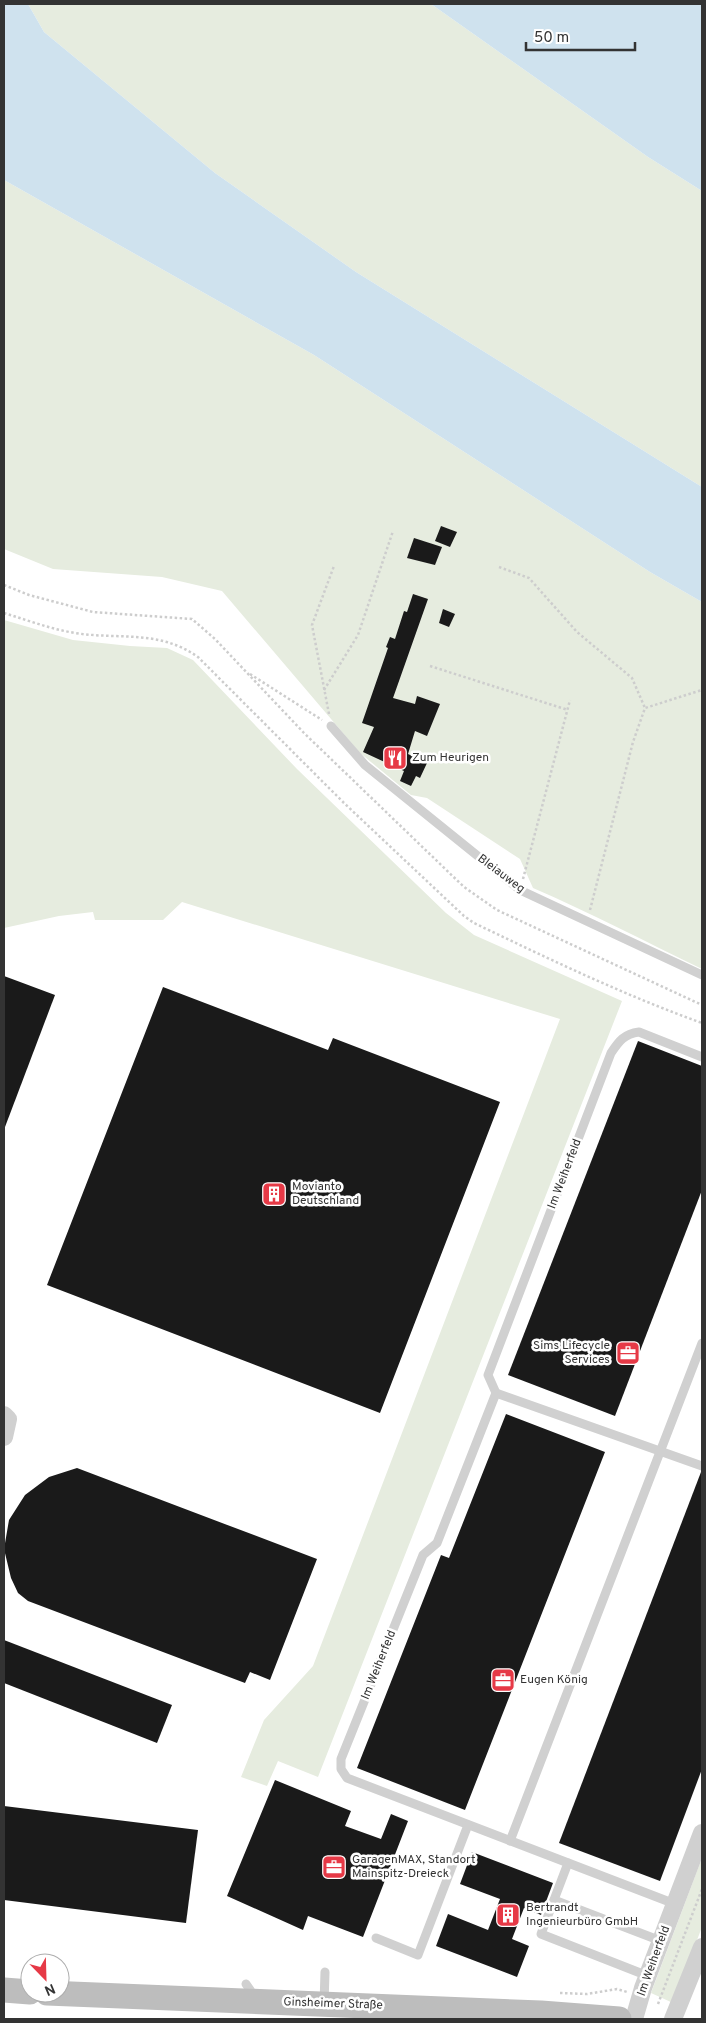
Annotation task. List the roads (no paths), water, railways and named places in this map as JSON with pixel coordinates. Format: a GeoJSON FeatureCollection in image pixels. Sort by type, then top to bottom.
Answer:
{"type":"FeatureCollection","features":[{"type":"Feature","properties":{"kind":"main road"},"geometry":{"type":"LineString","coordinates":[[4,1990],[20,1991]]}},
{"type":"Feature","properties":{"kind":"main road","name":"Ginsheimer Straße"},"geometry":{"type":"LineString","coordinates":[[70,1993],[252,1993],[324,2004],[541,2012],[580,2018],[619,2019]]}},
{"type":"Feature","properties":{"kind":"street"},"geometry":{"type":"LineString","coordinates":[[4,1437],[8,1427],[6,1417]]}},
{"type":"Feature","properties":{"kind":"street","name":"Im Weiherfeld"},"geometry":{"type":"LineString","coordinates":[[634,2019],[648,1976],[702,1833]]}},
{"type":"Feature","properties":{"kind":"street"},"geometry":{"type":"LineString","coordinates":[[673,2019],[702,1947]]}},
{"type":"Feature","properties":{"kind":"lane","name":"Bleiauweg"},"geometry":{"type":"LineString","coordinates":[[332,726],[365,765],[520,890],[702,975]]}},
{"type":"Feature","properties":{"kind":"lane","name":"Im Weiherfeld"},"geometry":{"type":"LineString","coordinates":[[676,1904],[347,1778],[341,1768],[341,1759],[423,1555],[437,1542],[496,1393],[488,1375],[611,1053],[621,1038],[629,1033],[639,1032],[702,1057]]}},
{"type":"Feature","properties":{"kind":"lane"},"geometry":{"type":"LineString","coordinates":[[510,1841],[702,1343]]}},
{"type":"Feature","properties":{"kind":"lane"},"geometry":{"type":"LineString","coordinates":[[496,1393],[702,1466]]}},
{"type":"Feature","properties":{"kind":"lane"},"geometry":{"type":"LineString","coordinates":[[376,1938],[418,1955],[468,1825]]}},
{"type":"Feature","properties":{"kind":"lane"},"geometry":{"type":"LineString","coordinates":[[568,1863],[541,1934],[648,1976]]}},
{"type":"Feature","properties":{"kind":"lane"},"geometry":{"type":"LineString","coordinates":[[554,1900],[662,1941]]}},
{"type":"Feature","properties":{"kind":"lane"},"geometry":{"type":"LineString","coordinates":[[324,1972],[324,2004]]}},
{"type":"Feature","properties":{"kind":"water"},"geometry":{"type":"Polygon","coordinates":[[[4,4],[28,4],[44,32],[215,173],[356,272],[702,487],[702,602],[650,572],[314,355],[4,180],[4,4]]]}},
{"type":"Feature","properties":{"kind":"water"},"geometry":{"type":"Polygon","coordinates":[[[431,4],[702,4],[702,191],[648,157],[431,4]]]}},
{"type":"Feature","properties":{"kind":"place","name":"Zum Heurigen"},"geometry":{"type":"Point","coordinates":[395,758]}},
{"type":"Feature","properties":{"kind":"place","name":"Movianto Deutschland"},"geometry":{"type":"Point","coordinates":[274,1194]}},
{"type":"Feature","properties":{"kind":"place","name":"Sims Lifecycle Services"},"geometry":{"type":"Point","coordinates":[628,1353]}},
{"type":"Feature","properties":{"kind":"place","name":"Eugen König"},"geometry":{"type":"Point","coordinates":[503,1680]}},
{"type":"Feature","properties":{"kind":"place","name":"GaragenMAX, Standort Mainspitz-Dreieck"},"geometry":{"type":"Point","coordinates":[334,1867]}},
{"type":"Feature","properties":{"kind":"place","name":"Bertrandt Ingenieurbüro GmbH"},"geometry":{"type":"Point","coordinates":[508,1915]}}]}
